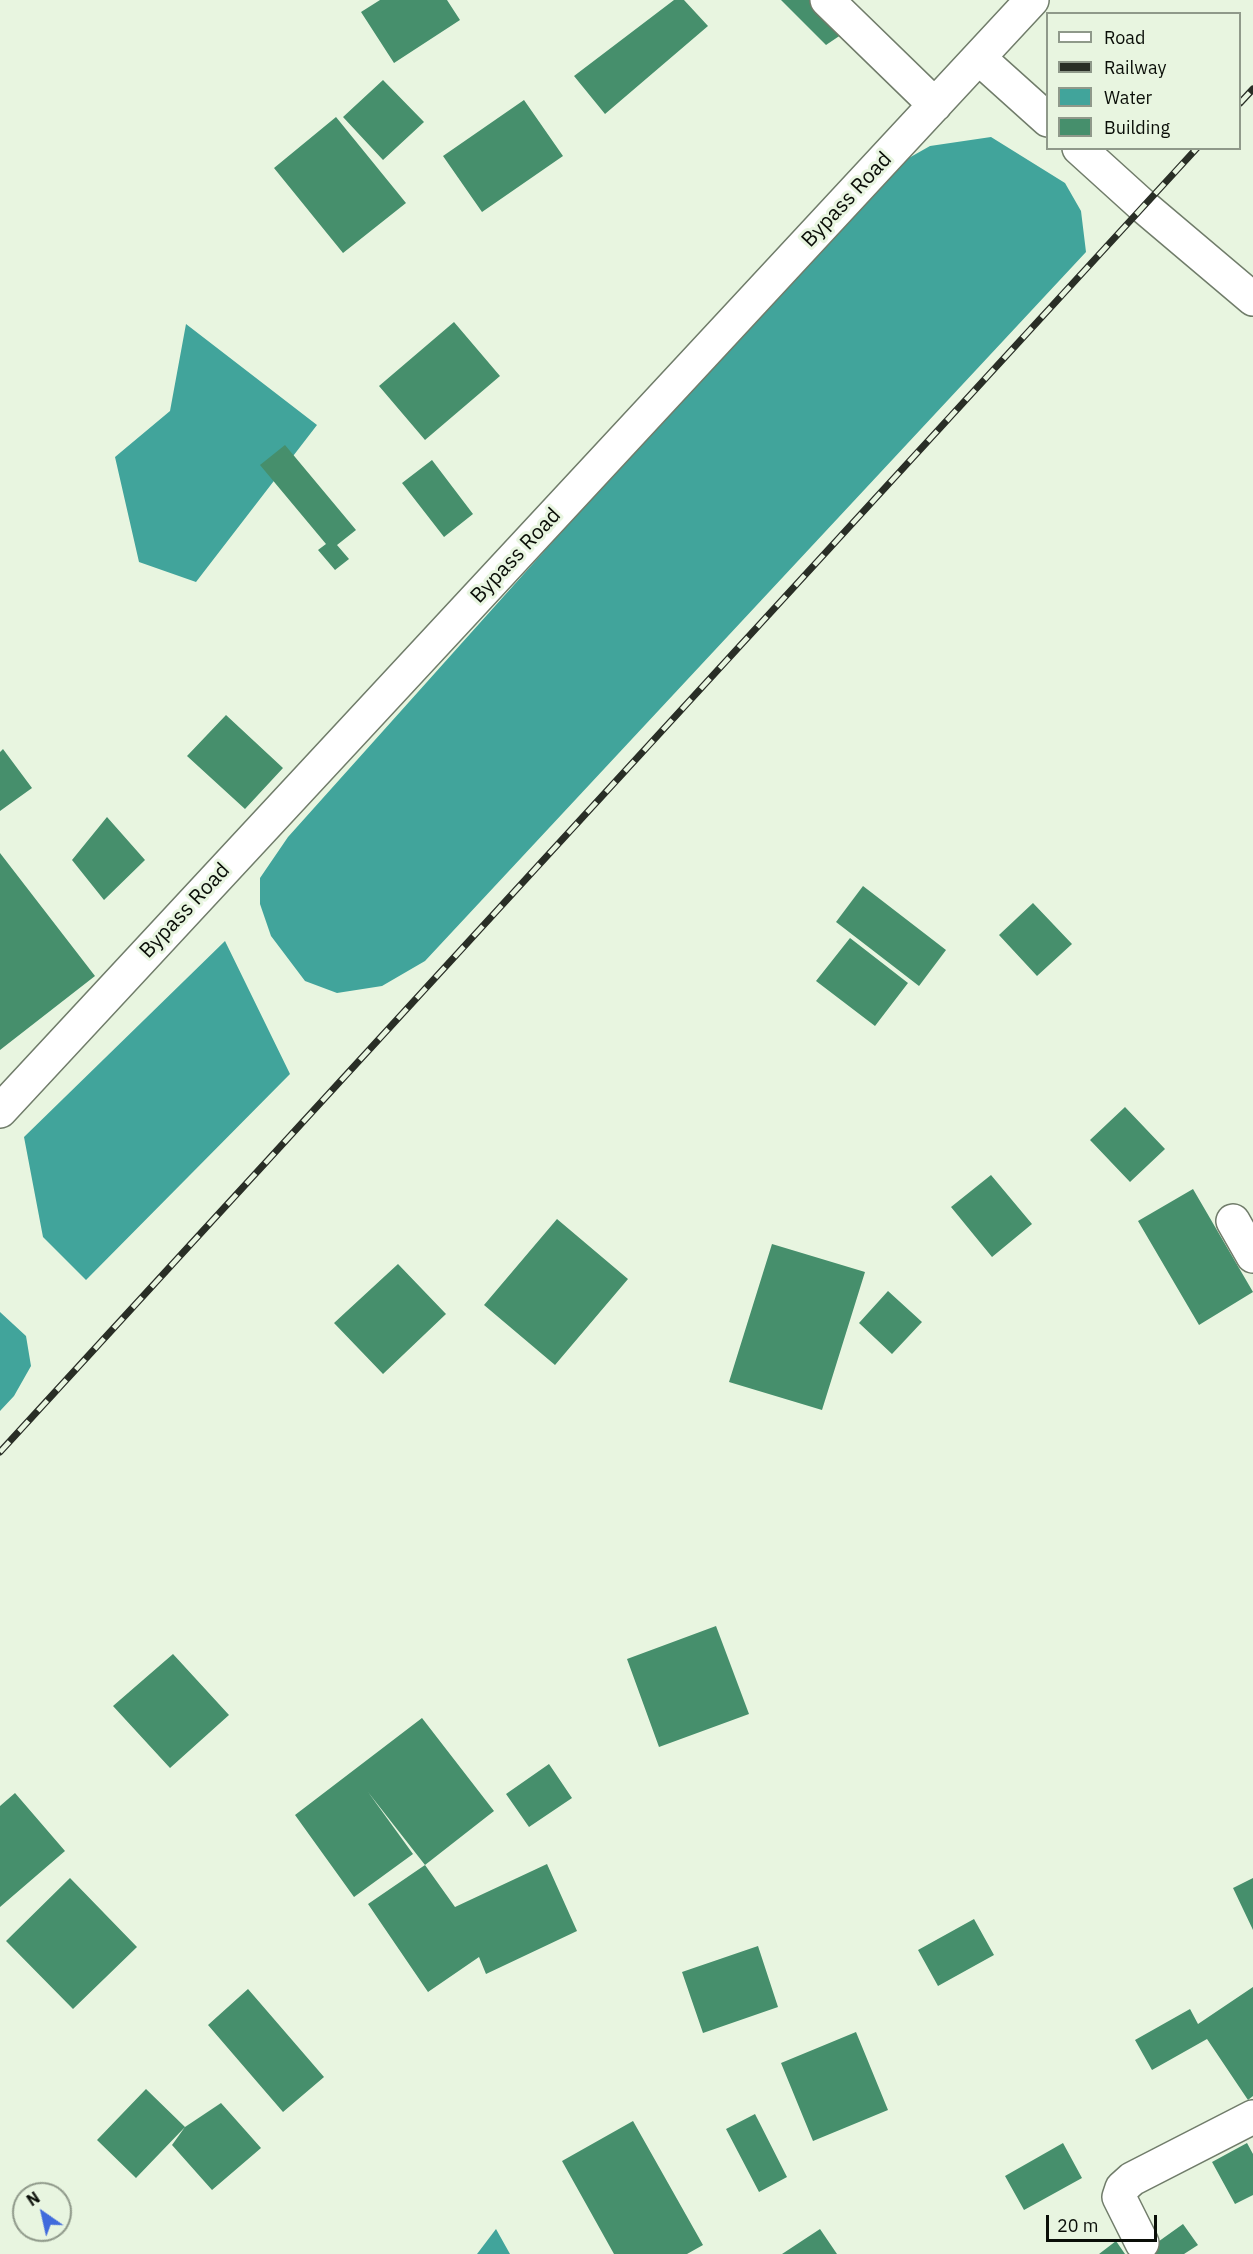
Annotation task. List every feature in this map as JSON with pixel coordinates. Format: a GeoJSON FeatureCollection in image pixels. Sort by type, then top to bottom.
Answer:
{"type":"FeatureCollection","features":[{"type":"Feature","properties":{"kind":"street"},"geometry":{"type":"LineString","coordinates":[[827,0],[935,105]]}},
{"type":"Feature","properties":{"kind":"street","name":"Bypass Road"},"geometry":{"type":"LineString","coordinates":[[0,1111],[1032,0]]}},
{"type":"Feature","properties":{"kind":"street"},"geometry":{"type":"LineString","coordinates":[[979,58],[1046,119]]}},
{"type":"Feature","properties":{"kind":"street"},"geometry":{"type":"LineString","coordinates":[[1081,150],[1143,206],[1253,299]]}},
{"type":"Feature","properties":{"kind":"street"},"geometry":{"type":"LineString","coordinates":[[1233,1221],[1253,1256]]}},
{"type":"Feature","properties":{"kind":"street"},"geometry":{"type":"LineString","coordinates":[[1142,2243],[1119,2197],[1122,2188],[1132,2179],[1253,2117]]}},
{"type":"Feature","properties":{"kind":"water"},"geometry":{"type":"Polygon","coordinates":[[[991,137],[1065,183],[1081,211],[1086,252],[425,961],[382,986],[337,993],[305,981],[271,936],[260,904],[260,878],[288,837],[884,172],[930,146],[991,137]]]}},
{"type":"Feature","properties":{"kind":"water"},"geometry":{"type":"Polygon","coordinates":[[[186,324],[317,425],[196,582],[139,562],[115,457],[170,411],[186,324]]]}},
{"type":"Feature","properties":{"kind":"water"},"geometry":{"type":"Polygon","coordinates":[[[225,941],[290,1074],[86,1280],[43,1237],[24,1137],[225,941]]]}},
{"type":"Feature","properties":{"kind":"water"},"geometry":{"type":"Polygon","coordinates":[[[0,1312],[26,1336],[31,1366],[14,1396],[0,1411],[0,1312]]]}},
{"type":"Feature","properties":{"kind":"water"},"geometry":{"type":"Polygon","coordinates":[[[496,2229],[510,2254],[477,2254],[496,2229]]]}},
{"type":"Feature","properties":{"kind":"building"},"geometry":{"type":"Polygon","coordinates":[[[380,0],[447,0],[460,20],[394,63],[361,12],[380,0]]]}},
{"type":"Feature","properties":{"kind":"building"},"geometry":{"type":"Polygon","coordinates":[[[674,0],[684,0],[708,26],[605,114],[574,76],[674,0]]]}},
{"type":"Feature","properties":{"kind":"building"},"geometry":{"type":"Polygon","coordinates":[[[781,0],[850,0],[866,18],[826,45],[781,0]]]}},
{"type":"Feature","properties":{"kind":"building"},"geometry":{"type":"Polygon","coordinates":[[[383,80],[424,122],[383,160],[343,117],[383,80]]]}},
{"type":"Feature","properties":{"kind":"building"},"geometry":{"type":"Polygon","coordinates":[[[524,100],[563,156],[482,212],[443,156],[524,100]]]}},
{"type":"Feature","properties":{"kind":"building"},"geometry":{"type":"Polygon","coordinates":[[[336,117],[406,203],[343,253],[274,168],[336,117]]]}},
{"type":"Feature","properties":{"kind":"building"},"geometry":{"type":"Polygon","coordinates":[[[454,322],[500,376],[425,440],[379,386],[454,322]]]}},
{"type":"Feature","properties":{"kind":"building"},"geometry":{"type":"Polygon","coordinates":[[[285,445],[356,530],[337,545],[349,559],[335,570],[318,550],[326,544],[260,465],[285,445]]]}},
{"type":"Feature","properties":{"kind":"building"},"geometry":{"type":"Polygon","coordinates":[[[432,460],[473,514],[444,537],[402,483],[432,460]]]}},
{"type":"Feature","properties":{"kind":"building"},"geometry":{"type":"Polygon","coordinates":[[[226,715],[283,768],[245,809],[187,756],[226,715]]]}},
{"type":"Feature","properties":{"kind":"building"},"geometry":{"type":"Polygon","coordinates":[[[3,749],[32,788],[0,811],[0,752],[3,749]]]}},
{"type":"Feature","properties":{"kind":"building"},"geometry":{"type":"Polygon","coordinates":[[[107,817],[145,860],[104,900],[72,860],[107,817]]]}},
{"type":"Feature","properties":{"kind":"building"},"geometry":{"type":"Polygon","coordinates":[[[0,853],[95,976],[0,1050],[0,853]]]}},
{"type":"Feature","properties":{"kind":"building"},"geometry":{"type":"Polygon","coordinates":[[[863,886],[946,950],[919,986],[836,922],[863,886]]]}},
{"type":"Feature","properties":{"kind":"building"},"geometry":{"type":"Polygon","coordinates":[[[1033,903],[1072,944],[1037,976],[999,935],[1033,903]]]}},
{"type":"Feature","properties":{"kind":"building"},"geometry":{"type":"Polygon","coordinates":[[[850,938],[908,983],[875,1026],[816,981],[850,938]]]}},
{"type":"Feature","properties":{"kind":"building"},"geometry":{"type":"Polygon","coordinates":[[[1125,1107],[1165,1149],[1130,1182],[1090,1140],[1125,1107]]]}},
{"type":"Feature","properties":{"kind":"building"},"geometry":{"type":"Polygon","coordinates":[[[991,1175],[1032,1224],[992,1257],[951,1207],[991,1175]]]}},
{"type":"Feature","properties":{"kind":"building"},"geometry":{"type":"Polygon","coordinates":[[[1193,1189],[1253,1292],[1199,1325],[1138,1221],[1193,1189]]]}},
{"type":"Feature","properties":{"kind":"building"},"geometry":{"type":"Polygon","coordinates":[[[557,1219],[628,1279],[555,1365],[484,1305],[557,1219]]]}},
{"type":"Feature","properties":{"kind":"building"},"geometry":{"type":"Polygon","coordinates":[[[772,1244],[865,1272],[822,1410],[729,1382],[772,1244]]]}},
{"type":"Feature","properties":{"kind":"building"},"geometry":{"type":"Polygon","coordinates":[[[398,1264],[446,1314],[383,1374],[334,1323],[398,1264]]]}},
{"type":"Feature","properties":{"kind":"building"},"geometry":{"type":"Polygon","coordinates":[[[888,1291],[922,1322],[892,1354],[859,1323],[888,1291]]]}},
{"type":"Feature","properties":{"kind":"building"},"geometry":{"type":"Polygon","coordinates":[[[716,1626],[749,1714],[659,1747],[627,1659],[716,1626]]]}},
{"type":"Feature","properties":{"kind":"building"},"geometry":{"type":"Polygon","coordinates":[[[173,1654],[229,1715],[170,1768],[113,1706],[173,1654]]]}},
{"type":"Feature","properties":{"kind":"building"},"geometry":{"type":"Polygon","coordinates":[[[422,1718],[494,1811],[425,1865],[368,1792],[413,1854],[354,1897],[295,1815],[422,1718]]]}},
{"type":"Feature","properties":{"kind":"building"},"geometry":{"type":"Polygon","coordinates":[[[549,1764],[572,1798],[529,1827],[506,1794],[549,1764]]]}},
{"type":"Feature","properties":{"kind":"building"},"geometry":{"type":"Polygon","coordinates":[[[15,1793],[65,1851],[0,1907],[0,1806],[15,1793]]]}},
{"type":"Feature","properties":{"kind":"building"},"geometry":{"type":"Polygon","coordinates":[[[547,1864],[577,1931],[486,1974],[479,1957],[428,1992],[368,1904],[425,1865],[455,1907],[547,1864]]]}},
{"type":"Feature","properties":{"kind":"building"},"geometry":{"type":"Polygon","coordinates":[[[70,1878],[137,1947],[73,2009],[6,1941],[70,1878]]]}},
{"type":"Feature","properties":{"kind":"building"},"geometry":{"type":"Polygon","coordinates":[[[1253,1878],[1253,1930],[1233,1888],[1253,1878]]]}},
{"type":"Feature","properties":{"kind":"building"},"geometry":{"type":"Polygon","coordinates":[[[974,1919],[994,1955],[938,1986],[918,1950],[974,1919]]]}},
{"type":"Feature","properties":{"kind":"building"},"geometry":{"type":"Polygon","coordinates":[[[758,1946],[778,2007],[703,2033],[682,1972],[758,1946]]]}},
{"type":"Feature","properties":{"kind":"building"},"geometry":{"type":"Polygon","coordinates":[[[1253,1987],[1253,2096],[1248,2100],[1207,2039],[1152,2070],[1135,2040],[1190,2009],[1198,2024],[1253,1987]]]}},
{"type":"Feature","properties":{"kind":"building"},"geometry":{"type":"Polygon","coordinates":[[[248,1989],[324,2077],[283,2112],[208,2025],[248,1989]]]}},
{"type":"Feature","properties":{"kind":"building"},"geometry":{"type":"Polygon","coordinates":[[[856,2032],[888,2110],[813,2141],[781,2063],[856,2032]]]}},
{"type":"Feature","properties":{"kind":"building"},"geometry":{"type":"Polygon","coordinates":[[[146,2089],[185,2127],[136,2178],[97,2140],[146,2089]]]}},
{"type":"Feature","properties":{"kind":"building"},"geometry":{"type":"Polygon","coordinates":[[[221,2103],[261,2148],[212,2190],[172,2145],[185,2127],[221,2103]]]}},
{"type":"Feature","properties":{"kind":"building"},"geometry":{"type":"Polygon","coordinates":[[[755,2114],[787,2177],[759,2192],[726,2129],[755,2114]]]}},
{"type":"Feature","properties":{"kind":"building"},"geometry":{"type":"Polygon","coordinates":[[[633,2121],[703,2245],[687,2254],[614,2254],[562,2161],[633,2121]]]}},
{"type":"Feature","properties":{"kind":"building"},"geometry":{"type":"Polygon","coordinates":[[[1063,2143],[1082,2178],[1024,2210],[1005,2176],[1063,2143]]]}},
{"type":"Feature","properties":{"kind":"building"},"geometry":{"type":"Polygon","coordinates":[[[1247,2143],[1253,2154],[1253,2195],[1235,2204],[1212,2162],[1247,2143]]]}},
{"type":"Feature","properties":{"kind":"building"},"geometry":{"type":"Polygon","coordinates":[[[1183,2224],[1198,2245],[1184,2254],[1151,2254],[1148,2249],[1183,2224]]]}},
{"type":"Feature","properties":{"kind":"building"},"geometry":{"type":"Polygon","coordinates":[[[820,2229],[837,2254],[782,2254],[820,2229]]]}},
{"type":"Feature","properties":{"kind":"building"},"geometry":{"type":"Polygon","coordinates":[[[1116,2241],[1125,2254],[1099,2254],[1116,2241]]]}},
{"type":"Feature","properties":{"kind":"railway"},"geometry":{"type":"LineString","coordinates":[[1241,102],[1253,89]]}},
{"type":"Feature","properties":{"kind":"railway"},"geometry":{"type":"LineString","coordinates":[[0,1452],[1195,150]]}}]}
